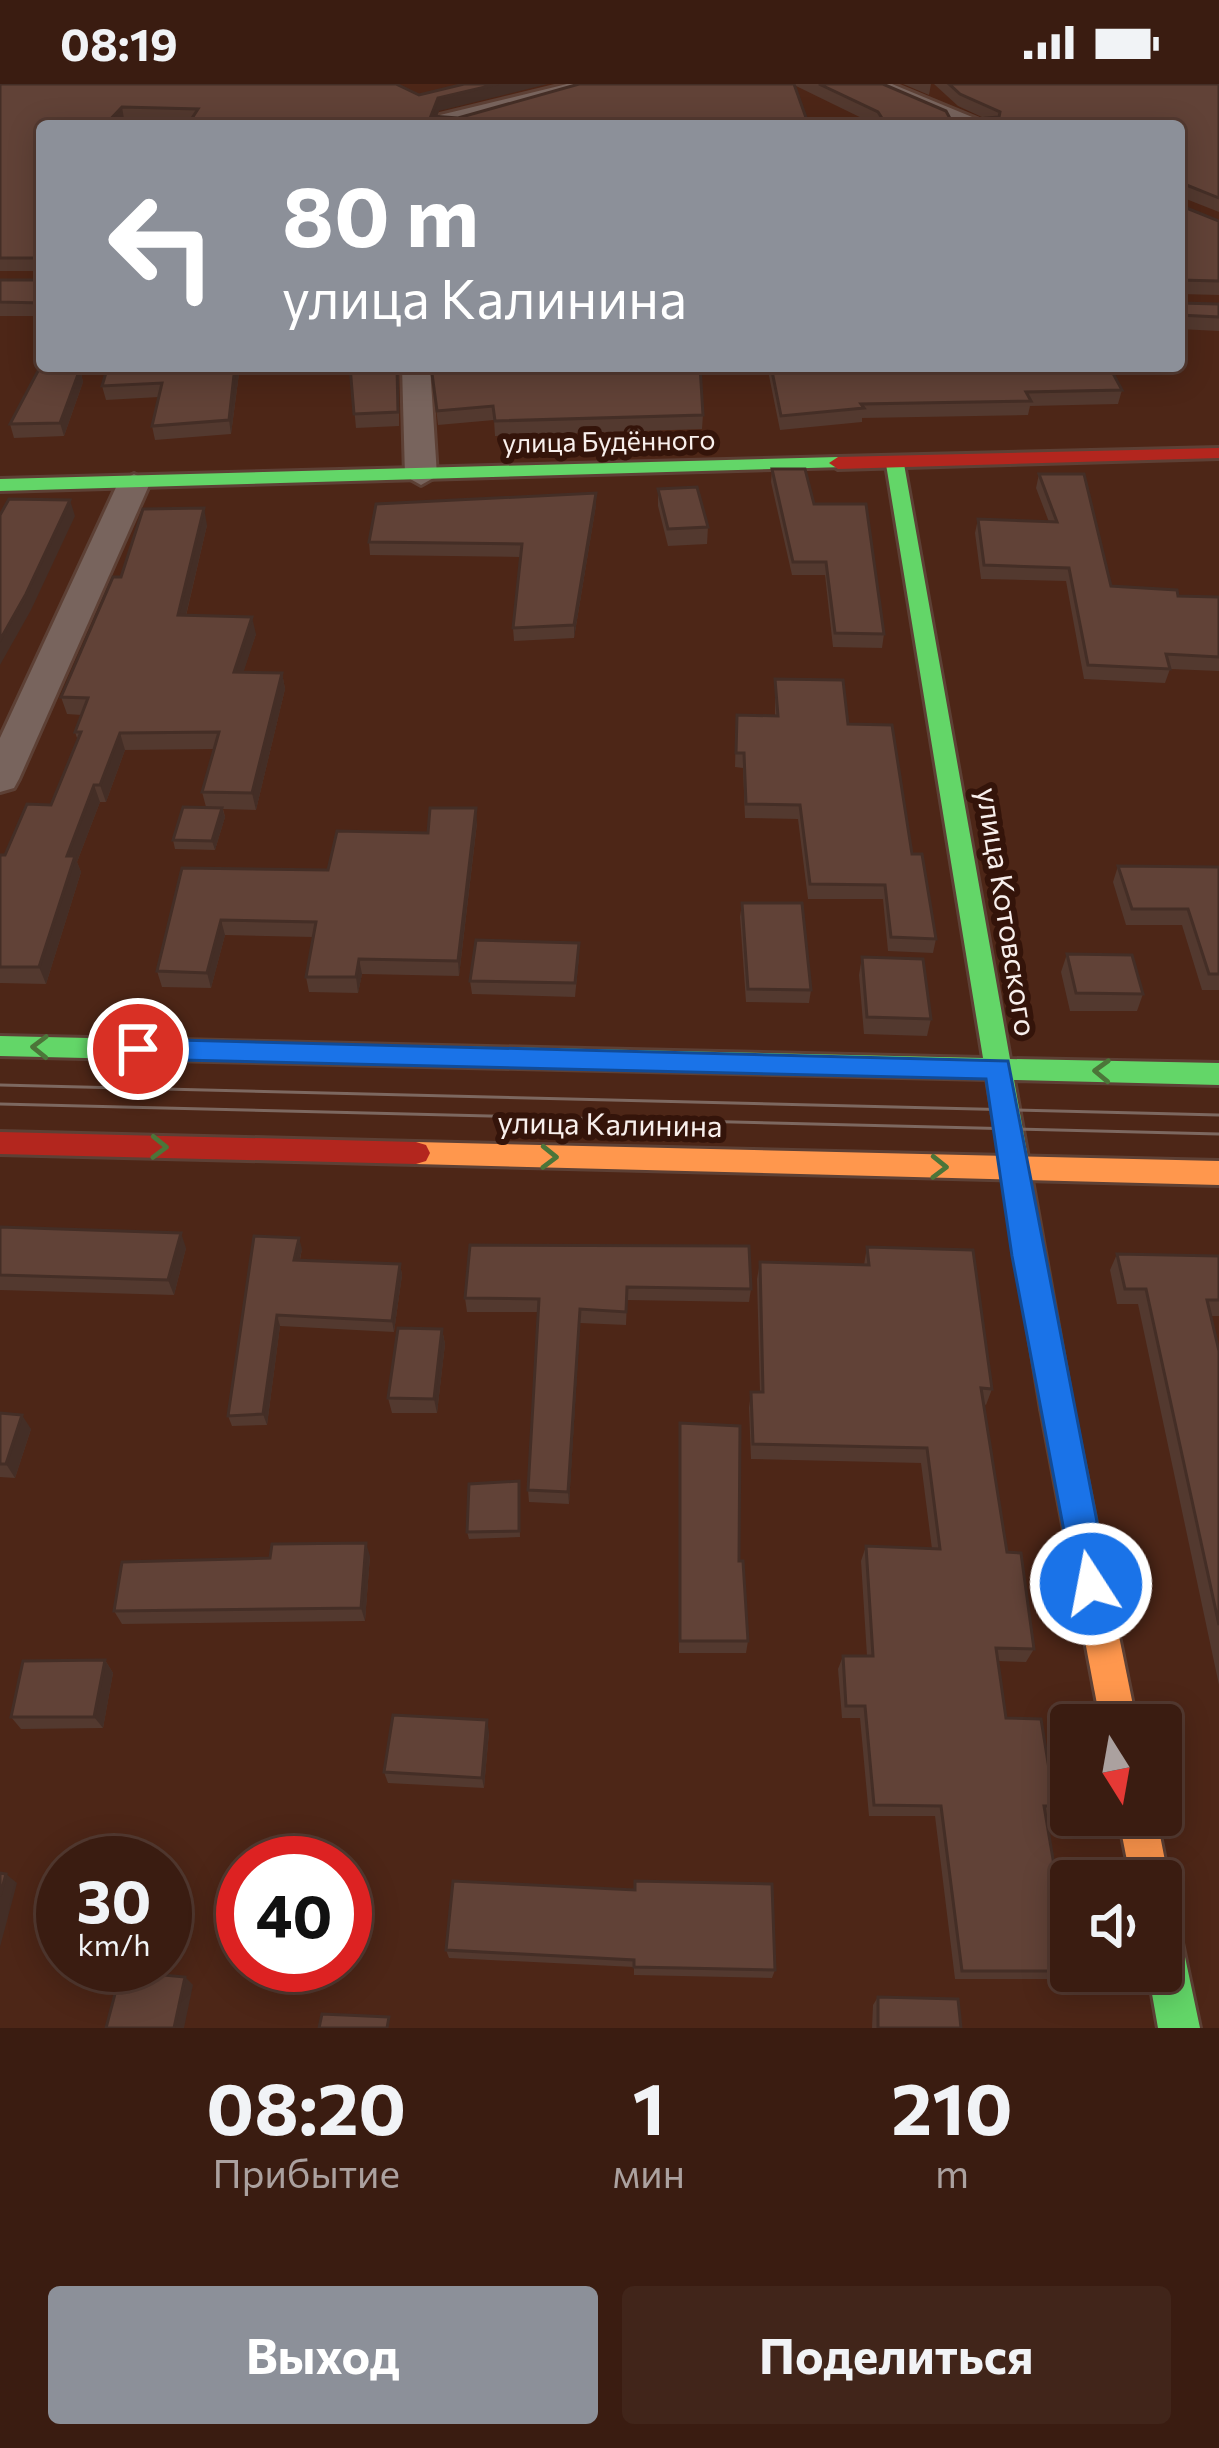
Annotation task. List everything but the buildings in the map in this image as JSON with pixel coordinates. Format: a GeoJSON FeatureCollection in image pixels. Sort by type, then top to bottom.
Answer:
{"type":"FeatureCollection","features":[{"type":"Feature","properties":{"kind":"street"},"geometry":{"type":"LineString","coordinates":[[452,120],[594,84]]}},
{"type":"Feature","properties":{"kind":"street"},"geometry":{"type":"LineString","coordinates":[[872,84],[967,120]]}},
{"type":"Feature","properties":{"kind":"street"},"geometry":{"type":"LineString","coordinates":[[416,372],[421,476]]}},
{"type":"Feature","properties":{"kind":"street","name":"улица Будённого"},"geometry":{"type":"LineString","coordinates":[[0,485],[1219,453]]}},
{"type":"Feature","properties":{"kind":"street","name":"улица Котовского"},"geometry":{"type":"LineString","coordinates":[[896,464],[1014,1169],[1115,1704]]}},
{"type":"Feature","properties":{"kind":"street"},"geometry":{"type":"LineString","coordinates":[[0,779],[134,484]]}},
{"type":"Feature","properties":{"kind":"street"},"geometry":{"type":"LineString","coordinates":[[0,1046],[1219,1074]]}},
{"type":"Feature","properties":{"kind":"street","name":"улица Калинина"},"geometry":{"type":"LineString","coordinates":[[0,1143],[1219,1173]]}},
{"type":"Feature","properties":{"kind":"street"},"geometry":{"type":"LineString","coordinates":[[1172,1992],[1179,2028]]}},
{"type":"Feature","properties":{"kind":"tram line"},"geometry":{"type":"LineString","coordinates":[[0,1085],[1219,1115]]}},
{"type":"Feature","properties":{"kind":"tram line"},"geometry":{"type":"LineString","coordinates":[[0,1104],[1219,1134]]}},
{"type":"Feature","properties":{"kind":"traffic: fast"},"geometry":{"type":"LineString","coordinates":[[0,485],[838,463]]}},
{"type":"Feature","properties":{"kind":"traffic: fast"},"geometry":{"type":"LineString","coordinates":[[895,464],[1057,1409]]}},
{"type":"Feature","properties":{"kind":"traffic: fast"},"geometry":{"type":"LineString","coordinates":[[0,1046],[1219,1074]]}},
{"type":"Feature","properties":{"kind":"traffic: fast"},"geometry":{"type":"LineString","coordinates":[[1172,1992],[1179,2028]]}},
{"type":"Feature","properties":{"kind":"traffic: slow"},"geometry":{"type":"LineString","coordinates":[[416,1153],[1219,1173]]}},
{"type":"Feature","properties":{"kind":"traffic: slow"},"geometry":{"type":"LineString","coordinates":[[1057,1409],[1115,1704]]}},
{"type":"Feature","properties":{"kind":"traffic: slow"},"geometry":{"type":"LineString","coordinates":[[1141,1836],[1146,1860]]}},
{"type":"Feature","properties":{"kind":"traffic: jam"},"geometry":{"type":"LineString","coordinates":[[838,463],[1219,453]]}},
{"type":"Feature","properties":{"kind":"traffic: jam"},"geometry":{"type":"LineString","coordinates":[[0,1143],[416,1153]]}},
{"type":"Feature","properties":{"kind":"route"},"geometry":{"type":"LineString","coordinates":[[138,1049],[998,1068],[1027,1256],[1091,1584]]}}]}
